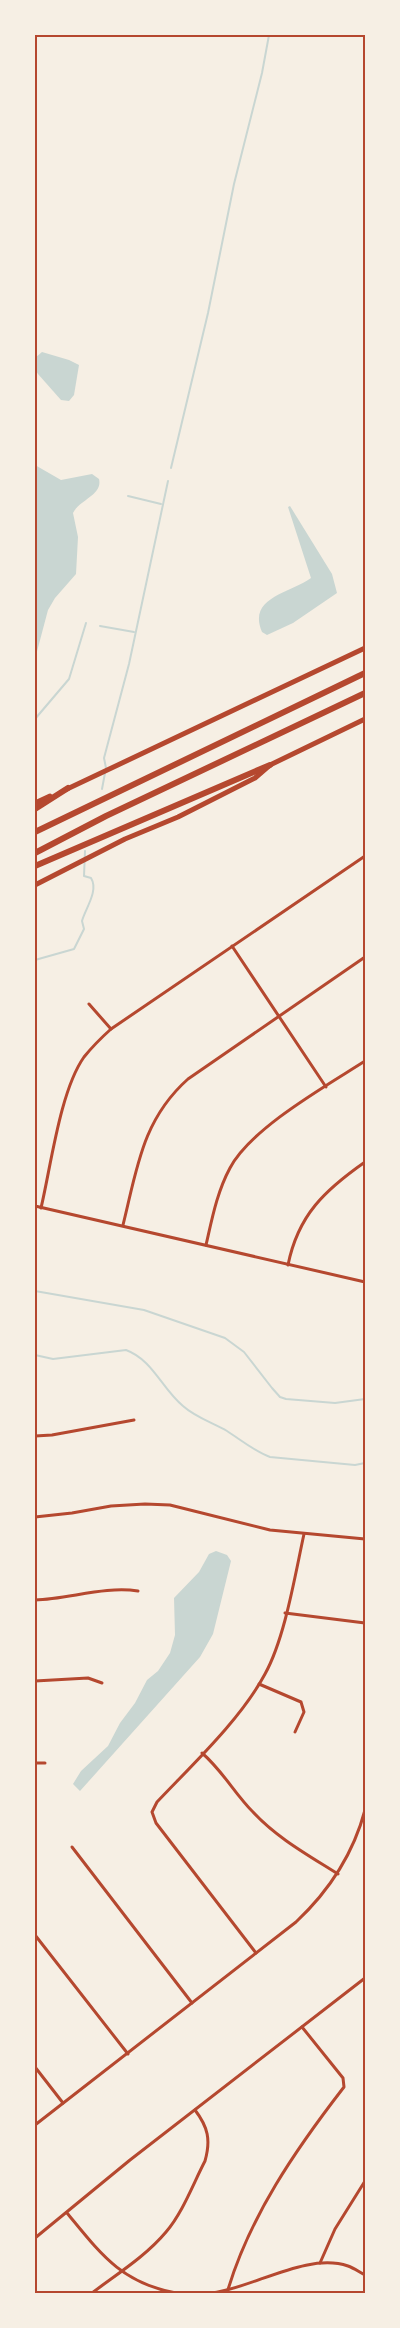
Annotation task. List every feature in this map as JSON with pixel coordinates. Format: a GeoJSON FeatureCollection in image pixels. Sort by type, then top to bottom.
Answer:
{"type":"FeatureCollection","features":[{"type":"Feature","properties":{"kind":"highway"},"geometry":{"type":"LineString","coordinates":[[35,832],[365,673]]}},
{"type":"Feature","properties":{"kind":"highway"},"geometry":{"type":"LineString","coordinates":[[35,853],[106,816],[365,693]]}},
{"type":"Feature","properties":{"kind":"highway"},"geometry":{"type":"LineString","coordinates":[[35,866],[270,766]]}},
{"type":"Feature","properties":{"kind":"highway"},"geometry":{"type":"LineString","coordinates":[[35,809],[68,788]]}},
{"type":"Feature","properties":{"kind":"main road"},"geometry":{"type":"LineString","coordinates":[[35,803],[86,781],[365,648]]}},
{"type":"Feature","properties":{"kind":"main road"},"geometry":{"type":"LineString","coordinates":[[35,885],[73,864],[255,778],[270,766],[365,719]]}},
{"type":"Feature","properties":{"kind":"street"},"geometry":{"type":"LineString","coordinates":[[41,1208],[70,1086],[84,1057],[111,1029],[365,856]]}},
{"type":"Feature","properties":{"kind":"street"},"geometry":{"type":"LineString","coordinates":[[232,946],[326,1087]]}},
{"type":"Feature","properties":{"kind":"street"},"geometry":{"type":"LineString","coordinates":[[123,1225],[146,1136],[162,1105],[188,1079],[365,957]]}},
{"type":"Feature","properties":{"kind":"street"},"geometry":{"type":"LineString","coordinates":[[89,1004],[111,1029]]}},
{"type":"Feature","properties":{"kind":"street"},"geometry":{"type":"LineString","coordinates":[[206,1245],[217,1197],[231,1167],[246,1146],[270,1125],[365,1061]]}},
{"type":"Feature","properties":{"kind":"street"},"geometry":{"type":"LineString","coordinates":[[288,1264],[295,1237],[312,1207],[328,1190],[365,1162]]}},
{"type":"Feature","properties":{"kind":"street"},"geometry":{"type":"LineString","coordinates":[[35,1206],[365,1282]]}},
{"type":"Feature","properties":{"kind":"street"},"geometry":{"type":"LineString","coordinates":[[35,1436],[52,1435],[134,1420]]}},
{"type":"Feature","properties":{"kind":"street"},"geometry":{"type":"LineString","coordinates":[[35,1516],[72,1513],[111,1506],[170,1505],[248,1526],[304,1534],[365,1539]]}},
{"type":"Feature","properties":{"kind":"street"},"geometry":{"type":"LineString","coordinates":[[256,1954],[160,1828],[152,1812],[157,1802],[242,1708],[270,1665],[277,1645],[304,1534]]}},
{"type":"Feature","properties":{"kind":"street"},"geometry":{"type":"LineString","coordinates":[[35,1600],[75,1597],[119,1589],[138,1591]]}},
{"type":"Feature","properties":{"kind":"street"},"geometry":{"type":"LineString","coordinates":[[285,1613],[365,1622]]}},
{"type":"Feature","properties":{"kind":"street"},"geometry":{"type":"LineString","coordinates":[[35,1681],[88,1678],[102,1683]]}},
{"type":"Feature","properties":{"kind":"street"},"geometry":{"type":"LineString","coordinates":[[259,1684],[301,1702],[304,1712],[295,1732]]}},
{"type":"Feature","properties":{"kind":"street"},"geometry":{"type":"LineString","coordinates":[[202,1753],[212,1762],[253,1813],[269,1828],[286,1842],[338,1874]]}},
{"type":"Feature","properties":{"kind":"street"},"geometry":{"type":"LineString","coordinates":[[35,1763],[46,1763]]}},
{"type":"Feature","properties":{"kind":"street"},"geometry":{"type":"LineString","coordinates":[[35,2125],[256,1954],[307,1912],[338,1874],[353,1845],[365,1810]]}},
{"type":"Feature","properties":{"kind":"street"},"geometry":{"type":"LineString","coordinates":[[72,1847],[192,2003]]}},
{"type":"Feature","properties":{"kind":"street"},"geometry":{"type":"LineString","coordinates":[[35,1935],[128,2054]]}},
{"type":"Feature","properties":{"kind":"street"},"geometry":{"type":"LineString","coordinates":[[35,2238],[114,2173],[364,1981]]}},
{"type":"Feature","properties":{"kind":"street"},"geometry":{"type":"LineString","coordinates":[[228,2292],[249,2237],[274,2188],[314,2126],[344,2087],[343,2078],[302,2027]]}},
{"type":"Feature","properties":{"kind":"street"},"geometry":{"type":"LineString","coordinates":[[35,2067],[63,2103]]}},
{"type":"Feature","properties":{"kind":"street"},"geometry":{"type":"LineString","coordinates":[[92,2293],[148,2250],[167,2231],[206,2161],[210,2144],[209,2136],[195,2110]]}},
{"type":"Feature","properties":{"kind":"street"},"geometry":{"type":"LineString","coordinates":[[320,2263],[335,2229],[365,2181]]}},
{"type":"Feature","properties":{"kind":"street"},"geometry":{"type":"LineString","coordinates":[[67,2213],[106,2260],[120,2271],[147,2286],[176,2293]]}},
{"type":"Feature","properties":{"kind":"street"},"geometry":{"type":"LineString","coordinates":[[212,2293],[228,2292],[304,2266],[320,2263],[348,2266],[365,2275]]}},
{"type":"Feature","properties":{"kind":"shaded area"},"geometry":{"type":"Polygon","coordinates":[[[42,352],[79,365],[74,395],[69,401],[61,400],[35,369],[35,358],[42,352]]]}},
{"type":"Feature","properties":{"kind":"shaded area"},"geometry":{"type":"Polygon","coordinates":[[[35,465],[61,480],[92,474],[99,479],[99,485],[94,493],[80,504],[73,513],[78,537],[76,574],[55,598],[48,610],[35,659],[35,465]]]}},
{"type":"Feature","properties":{"kind":"shaded area"},"geometry":{"type":"Polygon","coordinates":[[[290,506],[332,574],[337,593],[293,623],[267,635],[262,632],[259,620],[261,611],[266,603],[311,578],[288,507],[290,506]]]}},
{"type":"Feature","properties":{"kind":"shaded area"},"geometry":{"type":"Polygon","coordinates":[[[216,1551],[227,1555],[231,1561],[213,1634],[200,1657],[80,1791],[73,1784],[81,1771],[108,1746],[147,1680],[158,1671],[170,1653],[175,1635],[174,1598],[199,1572],[209,1554],[216,1551]]]}},
{"type":"Feature","properties":{"kind":"waterway"},"geometry":{"type":"LineString","coordinates":[[171,468],[208,313],[234,184],[262,73],[269,35]]}},
{"type":"Feature","properties":{"kind":"waterway"},"geometry":{"type":"LineString","coordinates":[[106,768],[104,758],[129,664],[168,481]]}},
{"type":"Feature","properties":{"kind":"waterway"},"geometry":{"type":"LineString","coordinates":[[128,496],[161,504]]}},
{"type":"Feature","properties":{"kind":"waterway"},"geometry":{"type":"LineString","coordinates":[[35,719],[69,679],[86,623]]}},
{"type":"Feature","properties":{"kind":"waterway"},"geometry":{"type":"LineString","coordinates":[[100,626],[134,632]]}},
{"type":"Feature","properties":{"kind":"waterway"},"geometry":{"type":"LineString","coordinates":[[102,789],[105,773]]}},
{"type":"Feature","properties":{"kind":"waterway"},"geometry":{"type":"LineString","coordinates":[[35,960],[74,949],[84,929],[82,921],[91,900],[93,889],[91,878],[84,876],[85,851]]}},
{"type":"Feature","properties":{"kind":"waterway"},"geometry":{"type":"LineString","coordinates":[[35,1291],[144,1310],[225,1338],[244,1352],[280,1397],[286,1399],[335,1403],[365,1399]]}},
{"type":"Feature","properties":{"kind":"waterway"},"geometry":{"type":"LineString","coordinates":[[35,1355],[53,1359],[126,1350],[143,1361],[188,1410],[227,1431],[264,1455],[355,1465],[365,1463]]}}]}
